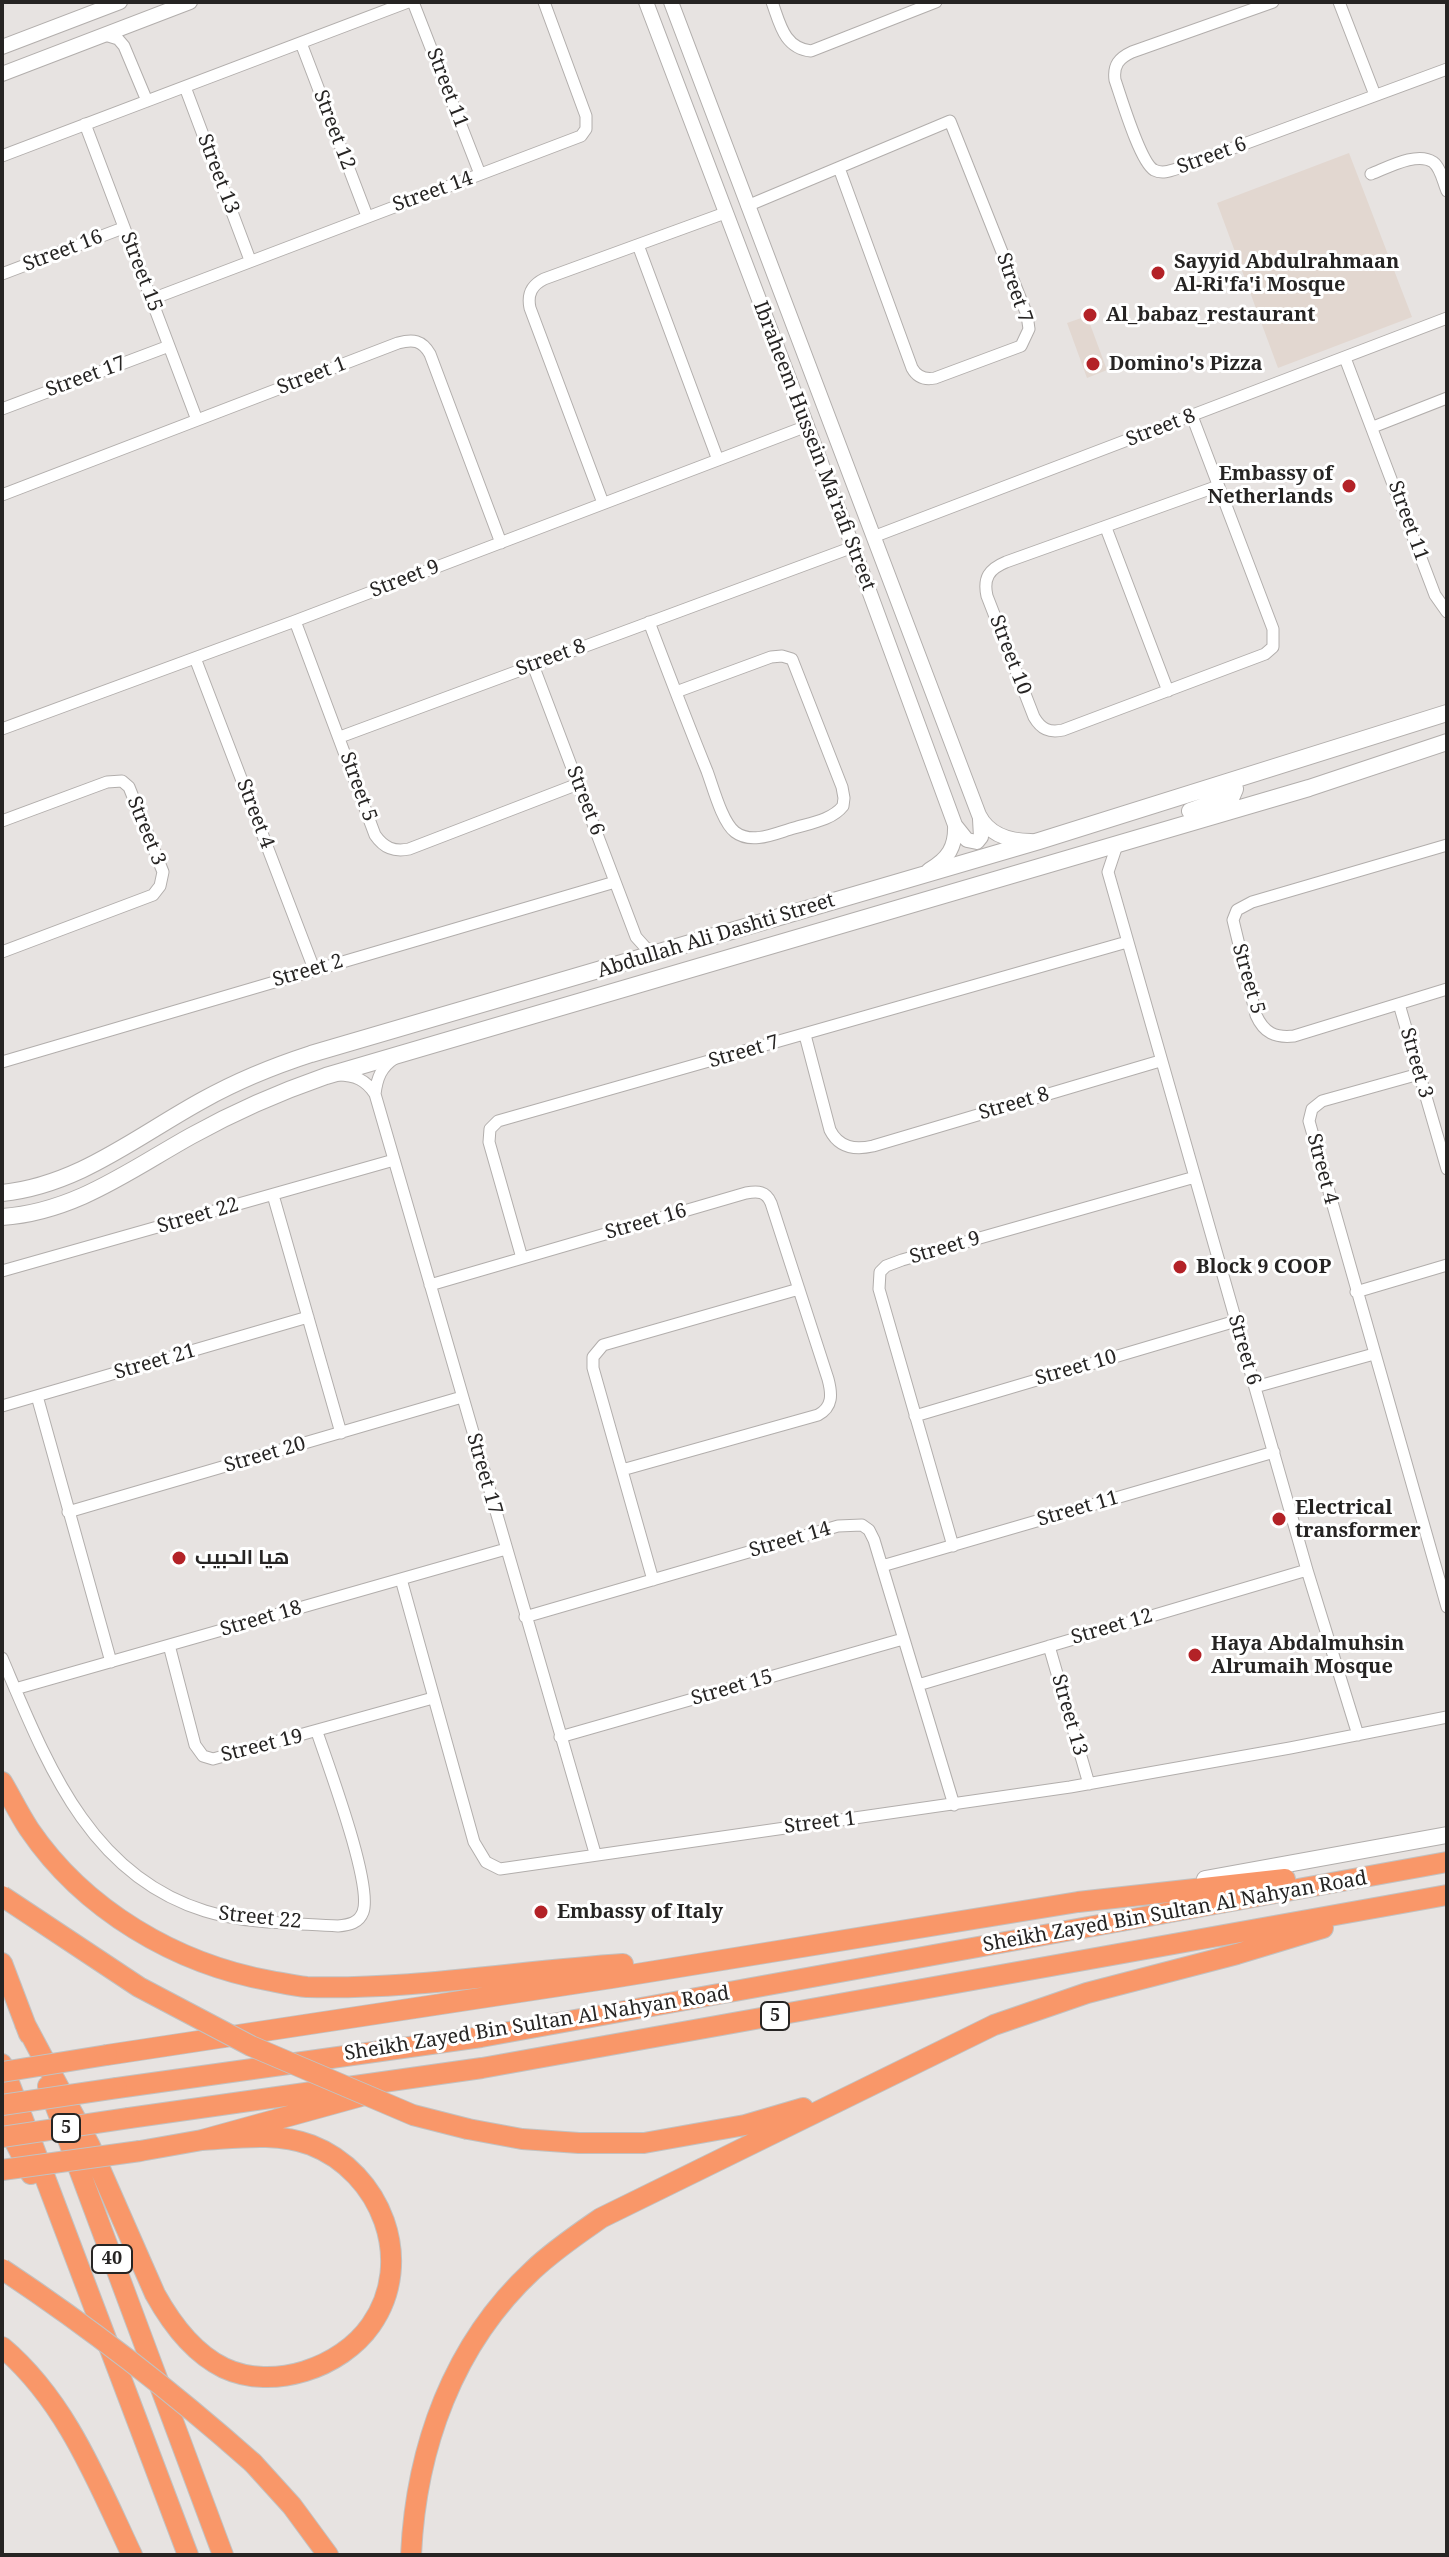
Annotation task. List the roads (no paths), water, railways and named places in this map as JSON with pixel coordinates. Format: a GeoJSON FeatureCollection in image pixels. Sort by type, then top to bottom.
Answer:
{"type":"FeatureCollection","features":[{"type":"Feature","properties":{"kind":"highway"},"geometry":{"type":"LineString","coordinates":[[2,1782],[30,1830],[66,1873],[103,1907],[139,1932],[188,1958],[241,1976],[303,1987],[369,1986],[762,1954]]}},
{"type":"Feature","properties":{"kind":"highway","name":"Sheikh Zayed Bin Sultan Al Nahyan Road"},"geometry":{"type":"LineString","coordinates":[[2,2105],[481,2037],[1447,1862]]}},
{"type":"Feature","properties":{"kind":"highway"},"geometry":{"type":"LineString","coordinates":[[2,2072],[1078,1902],[1322,1875],[1365,1877]]}},
{"type":"Feature","properties":{"kind":"highway","name":"Sheikh Zayed Bin Sultan Al Nahyan Road"},"geometry":{"type":"LineString","coordinates":[[2,2137],[482,2068],[1447,1895]]}},
{"type":"Feature","properties":{"kind":"highway"},"geometry":{"type":"LineString","coordinates":[[2,1896],[139,1987],[251,2046],[413,2115],[468,2129],[522,2139],[644,2143],[745,2125],[797,2110],[888,2075]]}},
{"type":"Feature","properties":{"kind":"highway"},"geometry":{"type":"LineString","coordinates":[[411,2555],[416,2495],[423,2460],[433,2424],[464,2357],[486,2322],[532,2271],[601,2218],[888,2075],[1042,2006],[1237,1954],[1419,1900]]}},
{"type":"Feature","properties":{"kind":"highway","name":"40"},"geometry":{"type":"LineString","coordinates":[[2,1963],[223,2555]]}},
{"type":"Feature","properties":{"kind":"highway"},"geometry":{"type":"LineString","coordinates":[[25,2024],[70,2104],[155,2294],[177,2328],[215,2362],[242,2374],[279,2376],[307,2370],[332,2359],[361,2337],[386,2295],[392,2263],[391,2247],[377,2202],[359,2177],[336,2157],[309,2144],[268,2138],[202,2140]]}},
{"type":"Feature","properties":{"kind":"highway","name":"40"},"geometry":{"type":"LineString","coordinates":[[2,2064],[188,2555]]}},
{"type":"Feature","properties":{"kind":"highway"},"geometry":{"type":"LineString","coordinates":[[2,2170],[202,2140],[390,2089],[482,2068]]}},
{"type":"Feature","properties":{"kind":"highway"},"geometry":{"type":"LineString","coordinates":[[2,2116],[70,2247]]}},
{"type":"Feature","properties":{"kind":"highway"},"geometry":{"type":"LineString","coordinates":[[2,2269],[131,2359],[253,2463],[292,2506],[328,2555]]}},
{"type":"Feature","properties":{"kind":"highway"},"geometry":{"type":"LineString","coordinates":[[2,2347],[40,2386],[67,2423],[132,2555]]}},
{"type":"Feature","properties":{"kind":"main road","name":"Abdullah Ali Dashti Street"},"geometry":{"type":"LineString","coordinates":[[2,1193],[47,1185],[77,1174],[206,1098],[290,1061],[1039,841],[1447,713]]}},
{"type":"Feature","properties":{"kind":"main road"},"geometry":{"type":"LineString","coordinates":[[1270,799],[1257,797],[1254,788],[1258,782],[1350,756],[1381,735]]}},
{"type":"Feature","properties":{"kind":"main road","name":"Abdullah Ali Dashti Street"},"geometry":{"type":"LineString","coordinates":[[2,1217],[44,1210],[79,1198],[123,1177],[215,1123],[326,1076],[1117,845],[1447,742]]}},
{"type":"Feature","properties":{"kind":"main road"},"geometry":{"type":"LineString","coordinates":[[1117,845],[1151,825],[1229,798],[1235,789],[1233,781]]}},
{"type":"Feature","properties":{"kind":"main road"},"geometry":{"type":"LineString","coordinates":[[215,1123],[204,1120],[206,1109],[264,1082],[290,1061]]}},
{"type":"Feature","properties":{"kind":"main road"},"geometry":{"type":"LineString","coordinates":[[1078,1902],[1447,1835]]}},
{"type":"Feature","properties":{"kind":"street"},"geometry":{"type":"LineString","coordinates":[[2,47],[120,2]]}},
{"type":"Feature","properties":{"kind":"street"},"geometry":{"type":"LineString","coordinates":[[2,74],[190,2]]}},
{"type":"Feature","properties":{"kind":"street"},"geometry":{"type":"LineString","coordinates":[[2,156],[411,2]]}},
{"type":"Feature","properties":{"kind":"street","name":"Street 11"},"geometry":{"type":"LineString","coordinates":[[411,2],[480,174]]}},
{"type":"Feature","properties":{"kind":"street","name":"Street 14"},"geometry":{"type":"LineString","coordinates":[[152,299],[578,138],[586,129],[584,110],[544,2]]}},
{"type":"Feature","properties":{"kind":"street","name":"Ibraheem Hussein Ma'rafi Street"},"geometry":{"type":"LineString","coordinates":[[646,2],[955,825]]}},
{"type":"Feature","properties":{"kind":"street"},"geometry":{"type":"LineString","coordinates":[[661,2],[673,28],[686,42]]}},
{"type":"Feature","properties":{"kind":"street","name":"Ibraheem Hussein Ma'rafi Street"},"geometry":{"type":"LineString","coordinates":[[671,2],[979,815]]}},
{"type":"Feature","properties":{"kind":"street"},"geometry":{"type":"LineString","coordinates":[[772,2],[787,40],[800,49],[811,51],[936,2]]}},
{"type":"Feature","properties":{"kind":"street","name":"Street 6"},"geometry":{"type":"LineString","coordinates":[[1273,2],[1132,52],[1119,60],[1115,67],[1115,80],[1149,166],[1160,172],[1170,171],[1447,69]]}},
{"type":"Feature","properties":{"kind":"street"},"geometry":{"type":"LineString","coordinates":[[1339,2],[1375,95]]}},
{"type":"Feature","properties":{"kind":"street"},"geometry":{"type":"LineString","coordinates":[[124,46],[131,24]]}},
{"type":"Feature","properties":{"kind":"street"},"geometry":{"type":"LineString","coordinates":[[105,35],[114,37],[124,46],[147,101]]}},
{"type":"Feature","properties":{"kind":"street","name":"Street 12"},"geometry":{"type":"LineString","coordinates":[[301,43],[367,216]]}},
{"type":"Feature","properties":{"kind":"street","name":"Street 13"},"geometry":{"type":"LineString","coordinates":[[185,87],[250,260]]}},
{"type":"Feature","properties":{"kind":"street","name":"Street 7"},"geometry":{"type":"LineString","coordinates":[[747,206],[950,121],[1027,315],[1029,329],[1021,346],[935,378],[925,379],[917,375],[839,168]]}},
{"type":"Feature","properties":{"kind":"street","name":"Street 15"},"geometry":{"type":"LineString","coordinates":[[85,124],[197,420]]}},
{"type":"Feature","properties":{"kind":"street"},"geometry":{"type":"LineString","coordinates":[[1371,174],[1411,160],[1429,160],[1436,165],[1447,191]]}},
{"type":"Feature","properties":{"kind":"street"},"geometry":{"type":"LineString","coordinates":[[603,503],[530,308],[532,289],[539,282],[725,213]]}},
{"type":"Feature","properties":{"kind":"street","name":"Street 16"},"geometry":{"type":"LineString","coordinates":[[2,274],[123,228]]}},
{"type":"Feature","properties":{"kind":"street"},"geometry":{"type":"LineString","coordinates":[[638,245],[718,460]]}},
{"type":"Feature","properties":{"kind":"street","name":"Street 8"},"geometry":{"type":"LineString","coordinates":[[873,537],[1447,318]]}},
{"type":"Feature","properties":{"kind":"street","name":"Street 1"},"geometry":{"type":"LineString","coordinates":[[2,495],[398,343],[419,341],[430,354],[501,543]]}},
{"type":"Feature","properties":{"kind":"street","name":"Street 17"},"geometry":{"type":"LineString","coordinates":[[2,409],[169,346]]}},
{"type":"Feature","properties":{"kind":"street","name":"Street 11"},"geometry":{"type":"LineString","coordinates":[[1345,358],[1437,598],[1447,612]]}},
{"type":"Feature","properties":{"kind":"street"},"geometry":{"type":"LineString","coordinates":[[1373,427],[1447,398]]}},
{"type":"Feature","properties":{"kind":"street","name":"Street 10"},"geometry":{"type":"LineString","coordinates":[[1192,416],[1273,629],[1271,650],[1063,730],[1053,732],[1045,729],[1034,717],[992,610],[985,583],[992,569],[1218,486]]}},
{"type":"Feature","properties":{"kind":"street","name":"Street 9"},"geometry":{"type":"LineString","coordinates":[[2,729],[807,426]]}},
{"type":"Feature","properties":{"kind":"street"},"geometry":{"type":"LineString","coordinates":[[1106,528],[1168,691]]}},
{"type":"Feature","properties":{"kind":"street","name":"Street 8"},"geometry":{"type":"LineString","coordinates":[[340,737],[853,547]]}},
{"type":"Feature","properties":{"kind":"street","name":"Street 5"},"geometry":{"type":"LineString","coordinates":[[295,621],[381,844],[394,850],[409,849],[578,784]]}},
{"type":"Feature","properties":{"kind":"street"},"geometry":{"type":"LineString","coordinates":[[649,622],[676,692],[726,820],[735,832],[758,838],[828,817],[840,810],[844,802],[842,787],[792,659],[771,657],[676,692]]}},
{"type":"Feature","properties":{"kind":"street","name":"Street 4"},"geometry":{"type":"LineString","coordinates":[[195,658],[314,969]]}},
{"type":"Feature","properties":{"kind":"street","name":"Street 6"},"geometry":{"type":"LineString","coordinates":[[533,665],[636,937]]}},
{"type":"Feature","properties":{"kind":"street","name":"Street 3"},"geometry":{"type":"LineString","coordinates":[[2,821],[119,780],[129,787],[163,872],[160,886],[153,895],[2,952]]}},
{"type":"Feature","properties":{"kind":"street"},"geometry":{"type":"LineString","coordinates":[[955,825],[967,840],[979,842],[982,833],[979,815]]}},
{"type":"Feature","properties":{"kind":"street"},"geometry":{"type":"LineString","coordinates":[[979,815],[986,826],[1000,836],[1039,841]]}},
{"type":"Feature","properties":{"kind":"street"},"geometry":{"type":"LineString","coordinates":[[917,876],[946,859],[954,842],[955,825]]}},
{"type":"Feature","properties":{"kind":"street"},"geometry":{"type":"LineString","coordinates":[[1085,854],[1108,872],[1117,845]]}},
{"type":"Feature","properties":{"kind":"street","name":"Street 5"},"geometry":{"type":"LineString","coordinates":[[1447,845],[1252,902],[1241,907],[1233,916],[1233,929],[1256,1015],[1270,1034],[1294,1036],[1447,989]]}},
{"type":"Feature","properties":{"kind":"street","name":"Street 6"},"geometry":{"type":"LineString","coordinates":[[1108,872],[1307,1570],[1358,1735]]}},
{"type":"Feature","properties":{"kind":"street","name":"Street 2"},"geometry":{"type":"LineString","coordinates":[[2,1062],[615,882]]}},
{"type":"Feature","properties":{"kind":"street"},"geometry":{"type":"LineString","coordinates":[[636,937],[657,954]]}},
{"type":"Feature","properties":{"kind":"street"},"geometry":{"type":"LineString","coordinates":[[628,963],[635,951],[636,937]]}},
{"type":"Feature","properties":{"kind":"street","name":"Street 7"},"geometry":{"type":"LineString","coordinates":[[522,1258],[490,1149],[489,1134],[495,1124],[1127,942]]}},
{"type":"Feature","properties":{"kind":"street","name":"Street 3"},"geometry":{"type":"LineString","coordinates":[[1399,1004],[1447,1169]]}},
{"type":"Feature","properties":{"kind":"street","name":"Street 8"},"geometry":{"type":"LineString","coordinates":[[805,1035],[832,1135],[839,1142],[854,1148],[873,1146],[1160,1061]]}},
{"type":"Feature","properties":{"kind":"street"},"geometry":{"type":"LineString","coordinates":[[375,1094],[382,1070],[404,1053]]}},
{"type":"Feature","properties":{"kind":"street","name":"Street 4"},"geometry":{"type":"LineString","coordinates":[[1419,1074],[1327,1099],[1317,1104],[1309,1114],[1310,1128],[1447,1607]]}},
{"type":"Feature","properties":{"kind":"street"},"geometry":{"type":"LineString","coordinates":[[326,1076],[358,1078],[375,1094]]}},
{"type":"Feature","properties":{"kind":"street","name":"Street 17"},"geometry":{"type":"LineString","coordinates":[[375,1094],[595,1853]]}},
{"type":"Feature","properties":{"kind":"street","name":"Street 22"},"geometry":{"type":"LineString","coordinates":[[2,1271],[394,1160]]}},
{"type":"Feature","properties":{"kind":"street","name":"Street 9"},"geometry":{"type":"LineString","coordinates":[[953,1546],[878,1286],[882,1269],[902,1260],[1195,1177]]}},
{"type":"Feature","properties":{"kind":"street","name":"Street 16"},"geometry":{"type":"LineString","coordinates":[[430,1285],[746,1193],[761,1192],[767,1195],[830,1385],[831,1400],[818,1415],[622,1470]]}},
{"type":"Feature","properties":{"kind":"street"},"geometry":{"type":"LineString","coordinates":[[273,1195],[341,1433]]}},
{"type":"Feature","properties":{"kind":"street"},"geometry":{"type":"LineString","coordinates":[[1356,1292],[1447,1265]]}},
{"type":"Feature","properties":{"kind":"street"},"geometry":{"type":"LineString","coordinates":[[653,1580],[593,1368],[593,1357],[598,1348],[799,1289]]}},
{"type":"Feature","properties":{"kind":"street","name":"Street 21"},"geometry":{"type":"LineString","coordinates":[[2,1406],[308,1317]]}},
{"type":"Feature","properties":{"kind":"street","name":"Street 10"},"geometry":{"type":"LineString","coordinates":[[915,1416],[1236,1321]]}},
{"type":"Feature","properties":{"kind":"street"},"geometry":{"type":"LineString","coordinates":[[1255,1387],[1374,1354]]}},
{"type":"Feature","properties":{"kind":"street"},"geometry":{"type":"LineString","coordinates":[[37,1396],[111,1662]]}},
{"type":"Feature","properties":{"kind":"street","name":"Street 20"},"geometry":{"type":"LineString","coordinates":[[68,1512],[462,1397]]}},
{"type":"Feature","properties":{"kind":"street","name":"Street 11"},"geometry":{"type":"LineString","coordinates":[[882,1566],[1274,1452]]}},
{"type":"Feature","properties":{"kind":"street","name":"Street 14"},"geometry":{"type":"LineString","coordinates":[[525,1617],[851,1524],[862,1525],[869,1530],[882,1566],[954,1805]]}},
{"type":"Feature","properties":{"kind":"street","name":"Street 18"},"geometry":{"type":"LineString","coordinates":[[15,1689],[506,1549]]}},
{"type":"Feature","properties":{"kind":"street","name":"Street 12"},"geometry":{"type":"LineString","coordinates":[[918,1685],[1307,1570]]}},
{"type":"Feature","properties":{"kind":"street","name":"Street 1"},"geometry":{"type":"LineString","coordinates":[[401,1579],[474,1842],[486,1862],[494,1868],[507,1869],[595,1853],[1089,1784],[1447,1717]]}},
{"type":"Feature","properties":{"kind":"street","name":"Street 15"},"geometry":{"type":"LineString","coordinates":[[560,1737],[903,1639]]}},
{"type":"Feature","properties":{"kind":"street","name":"Street 19"},"geometry":{"type":"LineString","coordinates":[[169,1645],[193,1740],[203,1756],[218,1759],[433,1698]]}},
{"type":"Feature","properties":{"kind":"street","name":"Street 13"},"geometry":{"type":"LineString","coordinates":[[1049,1646],[1089,1784]]}},
{"type":"Feature","properties":{"kind":"street","name":"Street 22"},"geometry":{"type":"LineString","coordinates":[[2,1658],[51,1769],[74,1809],[101,1843],[145,1882],[187,1905],[221,1915],[347,1926],[358,1920],[363,1912],[364,1890],[356,1852],[317,1732]]}},
{"type":"Feature","properties":{"kind":"place","name":"Sayyid Abdulrahmaan Al-Ri'fa'i Mosque"},"geometry":{"type":"Point","coordinates":[1158,273]}},
{"type":"Feature","properties":{"kind":"place","name":"Al_babaz_restaurant"},"geometry":{"type":"Point","coordinates":[1090,315]}},
{"type":"Feature","properties":{"kind":"place","name":"Domino's Pizza"},"geometry":{"type":"Point","coordinates":[1093,364]}},
{"type":"Feature","properties":{"kind":"place","name":"Embassy of Netherlands"},"geometry":{"type":"Point","coordinates":[1349,486]}},
{"type":"Feature","properties":{"kind":"place","name":"Block 9 COOP"},"geometry":{"type":"Point","coordinates":[1180,1267]}},
{"type":"Feature","properties":{"kind":"place","name":"Electrical transformer"},"geometry":{"type":"Point","coordinates":[1279,1519]}},
{"type":"Feature","properties":{"kind":"place","name":"هيا الحبيب"},"geometry":{"type":"Point","coordinates":[179,1558]}},
{"type":"Feature","properties":{"kind":"place","name":"Haya Abdalmuhsin Alrumaih Mosque"},"geometry":{"type":"Point","coordinates":[1195,1655]}},
{"type":"Feature","properties":{"kind":"place","name":"Embassy of Italy"},"geometry":{"type":"Point","coordinates":[541,1912]}}]}
